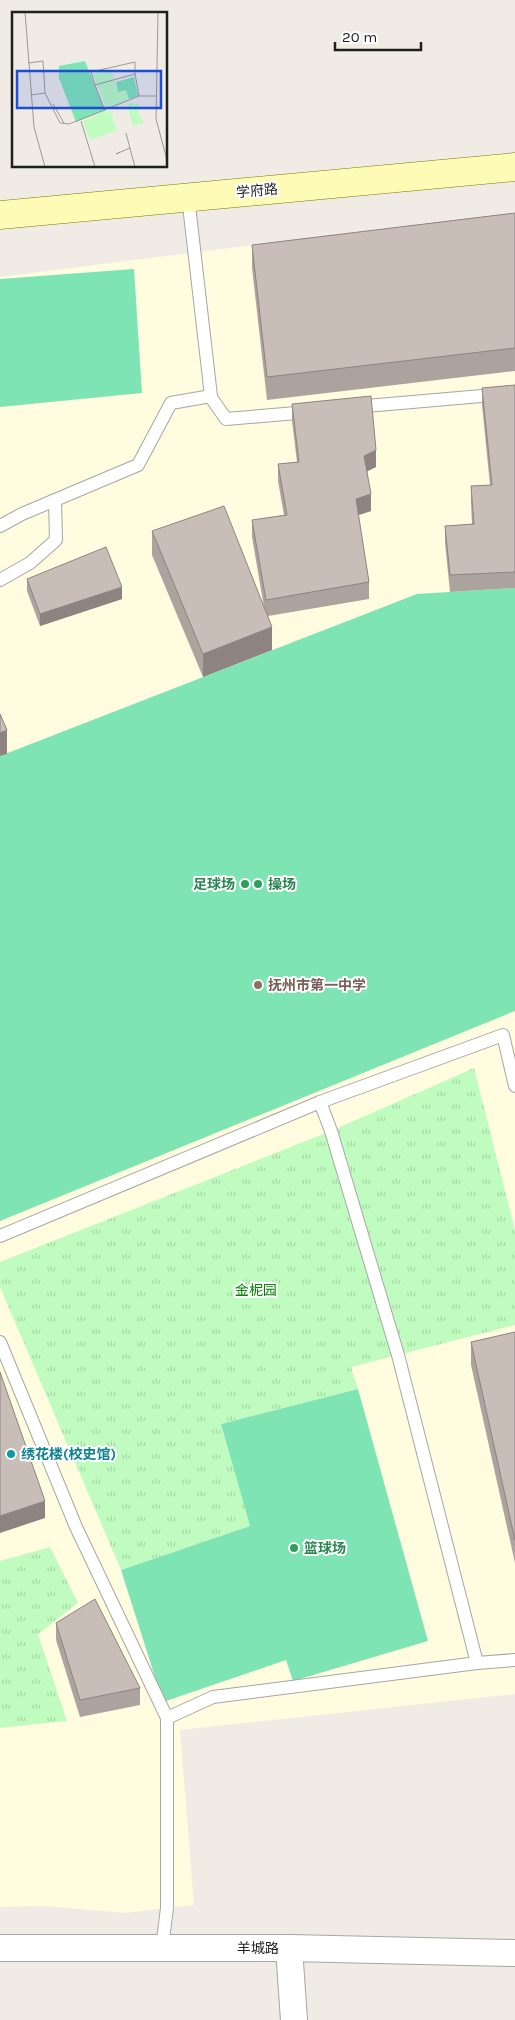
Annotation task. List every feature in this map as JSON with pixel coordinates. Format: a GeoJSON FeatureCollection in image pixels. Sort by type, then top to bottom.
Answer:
{"type":"FeatureCollection","features":[{"type":"Feature","properties":{"kind":"street","name":"学府路"},"geometry":{"type":"LineString","coordinates":[[0,215],[515,167]]}},
{"type":"Feature","properties":{"kind":"street","name":"羊城路"},"geometry":{"type":"LineString","coordinates":[[0,1948],[289,1948],[515,1953]]}},
{"type":"Feature","properties":{"kind":"street"},"geometry":{"type":"LineString","coordinates":[[289,1948],[294,2020]]}},
{"type":"Feature","properties":{"kind":"lane"},"geometry":{"type":"LineString","coordinates":[[188,198],[210,396],[226,419],[318,411]]}},
{"type":"Feature","properties":{"kind":"lane"},"geometry":{"type":"LineString","coordinates":[[346,408],[515,392]]}},
{"type":"Feature","properties":{"kind":"lane"},"geometry":{"type":"LineString","coordinates":[[0,526],[22,514],[138,465],[171,403],[210,396]]}},
{"type":"Feature","properties":{"kind":"lane"},"geometry":{"type":"LineString","coordinates":[[0,580],[30,564],[56,540],[55,500]]}},
{"type":"Feature","properties":{"kind":"lane"},"geometry":{"type":"LineString","coordinates":[[0,1236],[320,1102],[503,1035],[515,1086]]}},
{"type":"Feature","properties":{"kind":"lane"},"geometry":{"type":"LineString","coordinates":[[320,1102],[331,1131],[398,1355],[477,1663]]}},
{"type":"Feature","properties":{"kind":"lane"},"geometry":{"type":"LineString","coordinates":[[0,1342],[76,1527],[167,1718],[167,1908],[162,1948]]}},
{"type":"Feature","properties":{"kind":"lane"},"geometry":{"type":"LineString","coordinates":[[167,1718],[213,1697],[477,1663],[515,1660]]}},
{"type":"Feature","properties":{"kind":"shaded area","name":"抚州市第一中学"},"geometry":{"type":"Polygon","coordinates":[[[515,212],[515,1694],[180,1730],[194,1905],[124,1913],[46,1906],[0,1907],[0,277],[515,212]]]}},
{"type":"Feature","properties":{"kind":"green space"},"geometry":{"type":"Polygon","coordinates":[[[134,269],[142,393],[0,407],[0,279],[134,269]]]}},
{"type":"Feature","properties":{"kind":"green space","name":"操场"},"geometry":{"type":"Polygon","coordinates":[[[515,588],[515,1011],[0,1221],[0,756],[417,594],[515,588]]]}},
{"type":"Feature","properties":{"kind":"green space","name":"金柅园"},"geometry":{"type":"Polygon","coordinates":[[[474,1068],[515,1230],[515,1325],[351,1367],[358,1389],[221,1424],[250,1526],[121,1570],[0,1287],[0,1262],[331,1131],[474,1068]]]}},
{"type":"Feature","properties":{"kind":"green space","name":"篮球场"},"geometry":{"type":"Polygon","coordinates":[[[358,1389],[428,1641],[293,1681],[286,1660],[163,1702],[121,1570],[250,1526],[221,1424],[358,1389]]]}},
{"type":"Feature","properties":{"kind":"green space"},"geometry":{"type":"Polygon","coordinates":[[[50,1547],[78,1603],[38,1634],[67,1721],[0,1728],[0,1561],[50,1547]]]}},
{"type":"Feature","properties":{"kind":"building"},"geometry":{"type":"Polygon","coordinates":[[[515,213],[515,348],[267,377],[252,245],[515,213]]]}},
{"type":"Feature","properties":{"kind":"building"},"geometry":{"type":"Polygon","coordinates":[[[515,385],[515,572],[450,575],[445,526],[474,524],[471,486],[492,485],[482,388],[515,385]]]}},
{"type":"Feature","properties":{"kind":"building"},"geometry":{"type":"Polygon","coordinates":[[[371,396],[376,450],[364,456],[371,494],[356,499],[369,582],[266,600],[252,520],[287,515],[278,464],[299,462],[292,404],[371,396]]]}},
{"type":"Feature","properties":{"kind":"building"},"geometry":{"type":"Polygon","coordinates":[[[224,506],[272,627],[203,654],[152,531],[224,506]]]}},
{"type":"Feature","properties":{"kind":"building"},"geometry":{"type":"Polygon","coordinates":[[[106,547],[122,587],[40,614],[27,579],[106,547]]]}},
{"type":"Feature","properties":{"kind":"building"},"geometry":{"type":"Polygon","coordinates":[[[0,714],[7,730],[0,733],[0,714]]]}},
{"type":"Feature","properties":{"kind":"building"},"geometry":{"type":"Polygon","coordinates":[[[515,1332],[515,1540],[471,1342],[515,1332]]]}},
{"type":"Feature","properties":{"kind":"building","name":"绣花楼(校史馆)"},"geometry":{"type":"Polygon","coordinates":[[[0,1372],[45,1501],[0,1516],[0,1372]]]}},
{"type":"Feature","properties":{"kind":"building"},"geometry":{"type":"Polygon","coordinates":[[[95,1599],[140,1688],[80,1700],[56,1623],[95,1599]]]}},
{"type":"Feature","properties":{"kind":"place","name":"足球场"},"geometry":{"type":"Point","coordinates":[245,884]}},
{"type":"Feature","properties":{"kind":"place","name":"操场"},"geometry":{"type":"Point","coordinates":[258,884]}},
{"type":"Feature","properties":{"kind":"place","name":"抚州市第一中学"},"geometry":{"type":"Point","coordinates":[258,985]}},
{"type":"Feature","properties":{"kind":"place","name":"绣花楼(校史馆)"},"geometry":{"type":"Point","coordinates":[11,1454]}},
{"type":"Feature","properties":{"kind":"place","name":"篮球场"},"geometry":{"type":"Point","coordinates":[294,1548]}}]}
